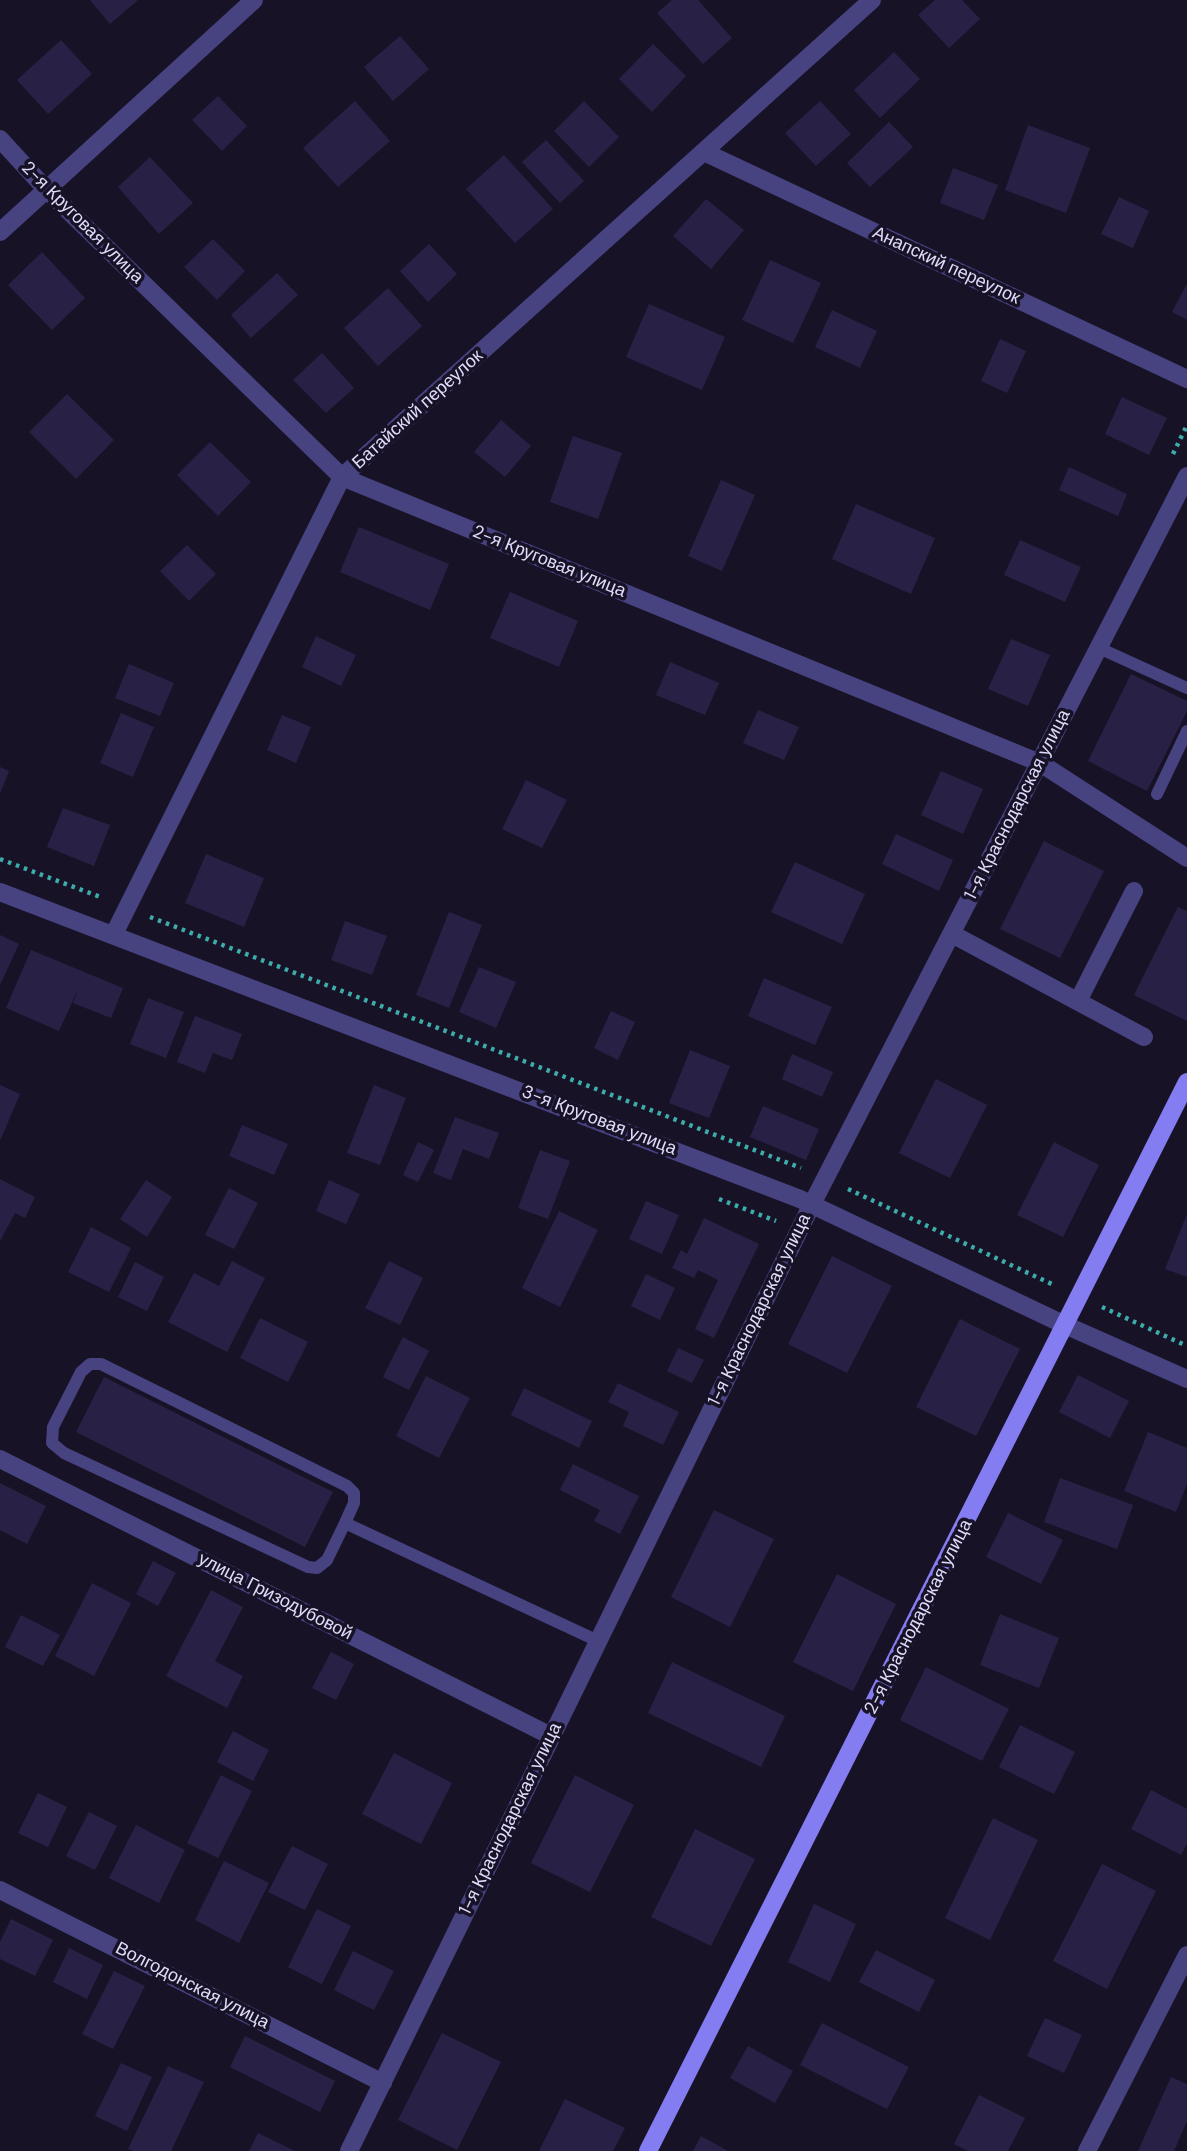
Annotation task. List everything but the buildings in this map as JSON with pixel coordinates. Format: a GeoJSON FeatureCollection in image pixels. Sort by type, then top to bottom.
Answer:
{"type":"FeatureCollection","features":[{"type":"Feature","properties":{"kind":"street"},"geometry":{"type":"LineString","coordinates":[[0,232],[45,188],[254,0]]}},
{"type":"Feature","properties":{"kind":"street","name":"Батайский переулок"},"geometry":{"type":"LineString","coordinates":[[114,934],[342,477],[872,0]]}},
{"type":"Feature","properties":{"kind":"street","name":"2-я Круговая улица"},"geometry":{"type":"LineString","coordinates":[[0,139],[45,188],[342,477],[1040,763],[1187,858]]}},
{"type":"Feature","properties":{"kind":"street","name":"Анапский переулок"},"geometry":{"type":"LineString","coordinates":[[704,152],[1187,379]]}},
{"type":"Feature","properties":{"kind":"street","name":"1-я Краснодарская улица"},"geometry":{"type":"LineString","coordinates":[[349,2151],[812,1204],[1187,476]]}},
{"type":"Feature","properties":{"kind":"street"},"geometry":{"type":"LineString","coordinates":[[1078,1001],[1134,891]]}},
{"type":"Feature","properties":{"kind":"street","name":"3-я Круговая улица"},"geometry":{"type":"LineString","coordinates":[[0,892],[812,1204],[1065,1325],[1187,1379]]}},
{"type":"Feature","properties":{"kind":"street"},"geometry":{"type":"LineString","coordinates":[[951,934],[1144,1037]]}},
{"type":"Feature","properties":{"kind":"street","name":"2-я Краснодарская улица"},"geometry":{"type":"LineString","coordinates":[[648,2151],[1187,1082]]}},
{"type":"Feature","properties":{"kind":"street","name":"улица Гризодубовой"},"geometry":{"type":"LineString","coordinates":[[0,1459],[551,1736]]}},
{"type":"Feature","properties":{"kind":"street","name":"Волгодонская улица"},"geometry":{"type":"LineString","coordinates":[[0,1890],[383,2083]]}},
{"type":"Feature","properties":{"kind":"street"},"geometry":{"type":"LineString","coordinates":[[1087,2151],[1187,1955]]}},
{"type":"Feature","properties":{"kind":"lane"},"geometry":{"type":"LineString","coordinates":[[1099,648],[1187,688]]}},
{"type":"Feature","properties":{"kind":"lane"},"geometry":{"type":"LineString","coordinates":[[1157,794],[1187,731]]}},
{"type":"Feature","properties":{"kind":"lane"},"geometry":{"type":"LineString","coordinates":[[90,1364],[101,1364],[347,1486],[354,1493],[354,1503],[345,1522],[327,1560],[317,1568],[307,1567],[64,1453],[52,1443],[53,1427],[81,1372],[90,1364]]}},
{"type":"Feature","properties":{"kind":"lane"},"geometry":{"type":"LineString","coordinates":[[345,1522],[597,1641]]}}]}
